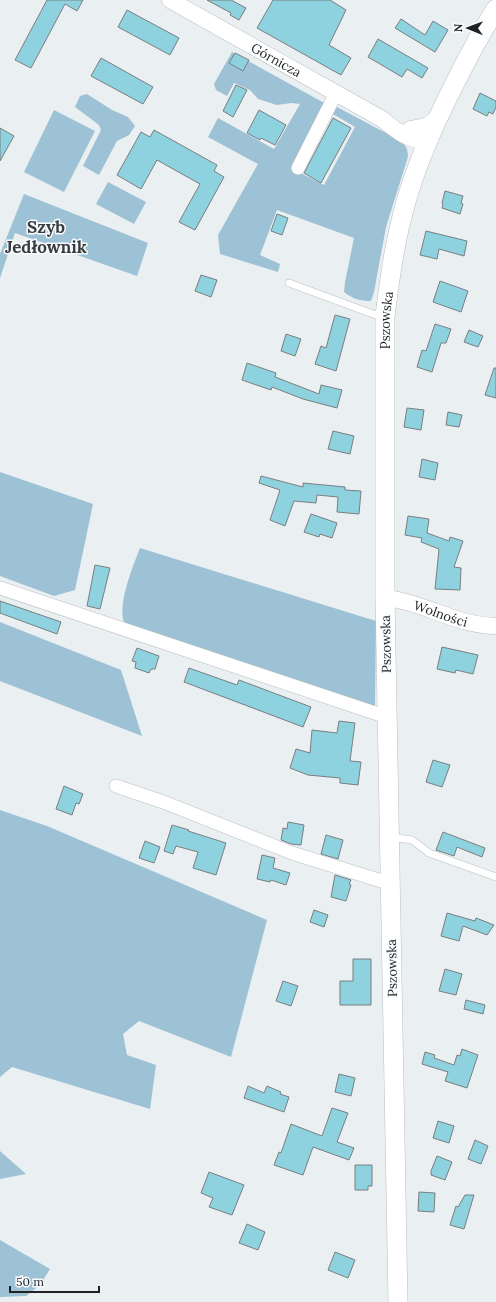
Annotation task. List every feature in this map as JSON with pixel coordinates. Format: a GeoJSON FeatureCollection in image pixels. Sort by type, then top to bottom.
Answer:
{"type":"FeatureCollection","features":[{"type":"Feature","properties":{"kind":"main road","name":"Pszowska"},"geometry":{"type":"LineString","coordinates":[[398,1302],[385,598],[385,316],[389,280],[401,220],[427,142],[467,59],[496,8]]}},
{"type":"Feature","properties":{"kind":"street","name":"Górnicza"},"geometry":{"type":"LineString","coordinates":[[170,0],[408,133],[413,140],[427,142]]}},
{"type":"Feature","properties":{"kind":"street"},"geometry":{"type":"LineString","coordinates":[[298,168],[336,93]]}},
{"type":"Feature","properties":{"kind":"street"},"geometry":{"type":"LineString","coordinates":[[416,173],[408,133],[426,126],[438,118]]}},
{"type":"Feature","properties":{"kind":"street"},"geometry":{"type":"LineString","coordinates":[[0,588],[387,717]]}},
{"type":"Feature","properties":{"kind":"street","name":"Wolności"},"geometry":{"type":"LineString","coordinates":[[385,598],[421,606],[463,621],[483,626],[496,626]]}},
{"type":"Feature","properties":{"kind":"street"},"geometry":{"type":"LineString","coordinates":[[116,786],[166,803],[292,853],[391,884]]}},
{"type":"Feature","properties":{"kind":"lane"},"geometry":{"type":"LineString","coordinates":[[289,283],[373,314],[385,316]]}},
{"type":"Feature","properties":{"kind":"lane"},"geometry":{"type":"LineString","coordinates":[[390,837],[412,840],[429,853],[496,877]]}},
{"type":"Feature","properties":{"kind":"shaded area"},"geometry":{"type":"Polygon","coordinates":[[[232,52],[326,104],[293,169],[324,185],[355,127],[333,114],[337,107],[399,140],[407,149],[407,160],[386,227],[371,301],[357,299],[344,292],[354,238],[277,210],[260,255],[280,264],[278,272],[220,254],[218,235],[258,164],[208,137],[218,118],[274,149],[300,104],[291,103],[277,105],[258,99],[250,90],[234,83],[227,96],[216,90],[214,84],[232,52]]]}},
{"type":"Feature","properties":{"kind":"shaded area"},"geometry":{"type":"Polygon","coordinates":[[[87,94],[112,110],[128,117],[135,126],[129,135],[117,141],[99,175],[83,166],[101,130],[99,125],[75,107],[80,96],[87,94]]]}},
{"type":"Feature","properties":{"kind":"shaded area"},"geometry":{"type":"Polygon","coordinates":[[[54,110],[95,131],[64,192],[24,172],[54,110]]]}},
{"type":"Feature","properties":{"kind":"shaded area"},"geometry":{"type":"Polygon","coordinates":[[[108,182],[146,202],[134,224],[96,204],[108,182]]]}},
{"type":"Feature","properties":{"kind":"shaded area"},"geometry":{"type":"Polygon","coordinates":[[[24,194],[148,243],[137,276],[15,233],[0,278],[0,254],[24,194]]]}},
{"type":"Feature","properties":{"kind":"shaded area"},"geometry":{"type":"Polygon","coordinates":[[[0,472],[93,504],[75,590],[54,596],[0,576],[0,472]]]}},
{"type":"Feature","properties":{"kind":"shaded area"},"geometry":{"type":"Polygon","coordinates":[[[140,548],[376,621],[375,706],[125,625],[123,608],[126,586],[140,548]]]}},
{"type":"Feature","properties":{"kind":"shaded area"},"geometry":{"type":"Polygon","coordinates":[[[0,622],[121,670],[142,736],[0,681],[0,622]]]}},
{"type":"Feature","properties":{"kind":"shaded area"},"geometry":{"type":"Polygon","coordinates":[[[0,810],[47,826],[267,920],[231,1057],[139,1021],[123,1034],[127,1055],[156,1065],[150,1109],[12,1067],[0,1077],[0,810]]]}},
{"type":"Feature","properties":{"kind":"shaded area"},"geometry":{"type":"Polygon","coordinates":[[[0,1151],[26,1174],[0,1179],[0,1151]]]}},
{"type":"Feature","properties":{"kind":"shaded area"},"geometry":{"type":"Polygon","coordinates":[[[0,1240],[50,1269],[40,1285],[26,1296],[0,1297],[0,1240]]]}},
{"type":"Feature","properties":{"kind":"building"},"geometry":{"type":"Polygon","coordinates":[[[47,0],[83,0],[77,11],[65,4],[31,68],[15,60],[47,0]]]}},
{"type":"Feature","properties":{"kind":"building"},"geometry":{"type":"Polygon","coordinates":[[[207,0],[231,0],[246,8],[239,20],[230,15],[231,13],[207,0]]]}},
{"type":"Feature","properties":{"kind":"building"},"geometry":{"type":"Polygon","coordinates":[[[273,0],[330,0],[346,10],[329,45],[351,58],[341,75],[257,28],[273,0]]]}},
{"type":"Feature","properties":{"kind":"building"},"geometry":{"type":"Polygon","coordinates":[[[127,10],[179,38],[170,55],[118,27],[127,10]]]}},
{"type":"Feature","properties":{"kind":"building"},"geometry":{"type":"Polygon","coordinates":[[[401,19],[425,35],[433,21],[448,30],[435,52],[395,28],[401,19]]]}},
{"type":"Feature","properties":{"kind":"building"},"geometry":{"type":"Polygon","coordinates":[[[378,39],[428,68],[422,78],[407,69],[402,77],[368,57],[378,39]]]}},
{"type":"Feature","properties":{"kind":"building"},"geometry":{"type":"Polygon","coordinates":[[[235,53],[249,60],[243,71],[229,63],[235,53]]]}},
{"type":"Feature","properties":{"kind":"building"},"geometry":{"type":"Polygon","coordinates":[[[101,58],[153,87],[143,104],[91,76],[101,58]]]}},
{"type":"Feature","properties":{"kind":"building"},"geometry":{"type":"Polygon","coordinates":[[[236,85],[247,90],[233,117],[223,111],[236,85]]]}},
{"type":"Feature","properties":{"kind":"building"},"geometry":{"type":"Polygon","coordinates":[[[480,93],[496,101],[496,107],[493,114],[489,112],[487,116],[473,109],[480,93]]]}},
{"type":"Feature","properties":{"kind":"building"},"geometry":{"type":"Polygon","coordinates":[[[259,110],[286,125],[275,145],[261,138],[260,140],[247,133],[259,110]]]}},
{"type":"Feature","properties":{"kind":"building"},"geometry":{"type":"Polygon","coordinates":[[[333,118],[351,128],[321,183],[304,173],[333,118]]]}},
{"type":"Feature","properties":{"kind":"building"},"geometry":{"type":"Polygon","coordinates":[[[0,128],[14,136],[0,161],[0,128]]]}},
{"type":"Feature","properties":{"kind":"building"},"geometry":{"type":"Polygon","coordinates":[[[154,130],[217,165],[214,171],[224,177],[195,230],[179,222],[200,184],[157,160],[141,189],[117,175],[141,132],[150,137],[154,130]]]}},
{"type":"Feature","properties":{"kind":"building"},"geometry":{"type":"Polygon","coordinates":[[[445,191],[463,196],[461,203],[463,204],[460,214],[442,208],[445,191]]]}},
{"type":"Feature","properties":{"kind":"building"},"geometry":{"type":"Polygon","coordinates":[[[277,214],[288,218],[282,235],[271,231],[277,214]]]}},
{"type":"Feature","properties":{"kind":"building"},"geometry":{"type":"Polygon","coordinates":[[[426,231],[467,241],[464,256],[439,249],[437,259],[420,255],[426,231]]]}},
{"type":"Feature","properties":{"kind":"building"},"geometry":{"type":"Polygon","coordinates":[[[201,275],[217,280],[211,297],[195,291],[201,275]]]}},
{"type":"Feature","properties":{"kind":"building"},"geometry":{"type":"Polygon","coordinates":[[[440,281],[468,291],[461,312],[433,302],[440,281]]]}},
{"type":"Feature","properties":{"kind":"building"},"geometry":{"type":"Polygon","coordinates":[[[335,315],[350,319],[336,371],[315,364],[321,346],[326,348],[335,315]]]}},
{"type":"Feature","properties":{"kind":"building"},"geometry":{"type":"Polygon","coordinates":[[[435,324],[451,329],[446,343],[441,343],[432,372],[417,367],[422,350],[426,351],[435,324]]]}},
{"type":"Feature","properties":{"kind":"building"},"geometry":{"type":"Polygon","coordinates":[[[469,330],[483,336],[478,347],[464,342],[469,330]]]}},
{"type":"Feature","properties":{"kind":"building"},"geometry":{"type":"Polygon","coordinates":[[[286,334],[301,339],[295,356],[281,351],[286,334]]]}},
{"type":"Feature","properties":{"kind":"building"},"geometry":{"type":"Polygon","coordinates":[[[247,363],[276,373],[275,377],[319,394],[321,385],[342,390],[337,408],[303,399],[272,387],[271,390],[242,380],[247,363]]]}},
{"type":"Feature","properties":{"kind":"building"},"geometry":{"type":"Polygon","coordinates":[[[494,368],[496,368],[496,398],[485,395],[494,368]]]}},
{"type":"Feature","properties":{"kind":"building"},"geometry":{"type":"Polygon","coordinates":[[[407,408],[424,410],[421,430],[404,427],[407,408]]]}},
{"type":"Feature","properties":{"kind":"building"},"geometry":{"type":"Polygon","coordinates":[[[448,412],[462,415],[459,427],[446,425],[448,412]]]}},
{"type":"Feature","properties":{"kind":"building"},"geometry":{"type":"Polygon","coordinates":[[[333,431],[354,436],[350,454],[328,449],[333,431]]]}},
{"type":"Feature","properties":{"kind":"building"},"geometry":{"type":"Polygon","coordinates":[[[422,459],[438,463],[435,480],[419,477],[422,459]]]}},
{"type":"Feature","properties":{"kind":"building"},"geometry":{"type":"Polygon","coordinates":[[[261,476],[303,487],[303,483],[345,487],[345,490],[361,491],[359,514],[337,512],[338,497],[317,495],[316,503],[294,501],[285,526],[270,520],[280,490],[259,483],[261,476]]]}},
{"type":"Feature","properties":{"kind":"building"},"geometry":{"type":"Polygon","coordinates":[[[311,514],[337,523],[332,538],[320,534],[319,537],[304,532],[311,514]]]}},
{"type":"Feature","properties":{"kind":"building"},"geometry":{"type":"Polygon","coordinates":[[[408,516],[429,519],[427,533],[449,541],[450,537],[463,541],[454,567],[461,568],[460,590],[435,589],[439,549],[421,542],[422,538],[405,535],[408,516]]]}},
{"type":"Feature","properties":{"kind":"building"},"geometry":{"type":"Polygon","coordinates":[[[95,565],[110,568],[100,609],[87,606],[95,565]]]}},
{"type":"Feature","properties":{"kind":"building"},"geometry":{"type":"Polygon","coordinates":[[[0,601],[61,622],[57,634],[0,613],[0,601]]]}},
{"type":"Feature","properties":{"kind":"building"},"geometry":{"type":"Polygon","coordinates":[[[442,647],[478,655],[473,674],[456,670],[455,673],[437,669],[442,647]]]}},
{"type":"Feature","properties":{"kind":"building"},"geometry":{"type":"Polygon","coordinates":[[[137,648],[159,656],[155,669],[151,669],[149,673],[135,668],[136,662],[132,661],[137,648]]]}},
{"type":"Feature","properties":{"kind":"building"},"geometry":{"type":"Polygon","coordinates":[[[189,668],[237,685],[239,680],[311,707],[303,727],[184,682],[189,668]]]}},
{"type":"Feature","properties":{"kind":"building"},"geometry":{"type":"Polygon","coordinates":[[[339,721],[355,723],[350,761],[361,762],[358,785],[340,783],[340,778],[308,775],[290,768],[296,749],[310,753],[312,730],[337,733],[339,721]]]}},
{"type":"Feature","properties":{"kind":"building"},"geometry":{"type":"Polygon","coordinates":[[[433,760],[450,765],[442,787],[426,782],[433,760]]]}},
{"type":"Feature","properties":{"kind":"building"},"geometry":{"type":"Polygon","coordinates":[[[64,786],[83,794],[79,804],[76,803],[72,815],[56,809],[64,786]]]}},
{"type":"Feature","properties":{"kind":"building"},"geometry":{"type":"Polygon","coordinates":[[[288,822],[304,825],[301,845],[291,844],[281,840],[283,828],[287,829],[288,822]]]}},
{"type":"Feature","properties":{"kind":"building"},"geometry":{"type":"Polygon","coordinates":[[[172,825],[226,843],[216,875],[193,868],[198,852],[176,846],[173,854],[164,851],[172,825]]]}},
{"type":"Feature","properties":{"kind":"building"},"geometry":{"type":"Polygon","coordinates":[[[443,832],[485,848],[482,857],[457,847],[454,856],[436,850],[443,832]]]}},
{"type":"Feature","properties":{"kind":"building"},"geometry":{"type":"Polygon","coordinates":[[[326,835],[343,840],[338,859],[321,854],[326,835]]]}},
{"type":"Feature","properties":{"kind":"building"},"geometry":{"type":"Polygon","coordinates":[[[145,841],[160,847],[154,863],[139,858],[145,841]]]}},
{"type":"Feature","properties":{"kind":"building"},"geometry":{"type":"Polygon","coordinates":[[[262,855],[275,858],[273,868],[290,873],[286,885],[271,880],[270,882],[257,879],[262,855]]]}},
{"type":"Feature","properties":{"kind":"building"},"geometry":{"type":"Polygon","coordinates":[[[335,875],[351,880],[346,901],[331,897],[335,875]]]}},
{"type":"Feature","properties":{"kind":"building"},"geometry":{"type":"Polygon","coordinates":[[[314,910],[328,915],[324,927],[310,922],[314,910]]]}},
{"type":"Feature","properties":{"kind":"building"},"geometry":{"type":"Polygon","coordinates":[[[447,913],[475,921],[476,918],[494,925],[487,935],[463,926],[459,941],[441,936],[447,913]]]}},
{"type":"Feature","properties":{"kind":"building"},"geometry":{"type":"Polygon","coordinates":[[[353,959],[371,959],[371,1005],[340,1005],[340,981],[353,981],[353,959]]]}},
{"type":"Feature","properties":{"kind":"building"},"geometry":{"type":"Polygon","coordinates":[[[445,969],[462,974],[456,995],[439,991],[445,969]]]}},
{"type":"Feature","properties":{"kind":"building"},"geometry":{"type":"Polygon","coordinates":[[[283,981],[298,986],[291,1006],[276,1001],[283,981]]]}},
{"type":"Feature","properties":{"kind":"building"},"geometry":{"type":"Polygon","coordinates":[[[466,1000],[485,1005],[483,1014],[464,1009],[466,1000]]]}},
{"type":"Feature","properties":{"kind":"building"},"geometry":{"type":"Polygon","coordinates":[[[462,1049],[478,1055],[467,1088],[445,1081],[448,1072],[422,1064],[425,1052],[435,1055],[434,1058],[454,1065],[457,1055],[460,1056],[462,1049]]]}},
{"type":"Feature","properties":{"kind":"building"},"geometry":{"type":"Polygon","coordinates":[[[339,1074],[355,1078],[351,1096],[335,1092],[339,1074]]]}},
{"type":"Feature","properties":{"kind":"building"},"geometry":{"type":"Polygon","coordinates":[[[248,1086],[264,1093],[267,1086],[281,1092],[280,1094],[289,1097],[284,1112],[244,1098],[248,1086]]]}},
{"type":"Feature","properties":{"kind":"building"},"geometry":{"type":"Polygon","coordinates":[[[332,1108],[348,1113],[337,1142],[354,1148],[349,1160],[313,1147],[303,1175],[274,1165],[279,1152],[281,1153],[291,1124],[322,1136],[332,1108]]]}},
{"type":"Feature","properties":{"kind":"building"},"geometry":{"type":"Polygon","coordinates":[[[438,1121],[454,1126],[449,1143],[433,1138],[438,1121]]]}},
{"type":"Feature","properties":{"kind":"building"},"geometry":{"type":"Polygon","coordinates":[[[475,1140],[488,1146],[481,1164],[468,1159],[475,1140]]]}},
{"type":"Feature","properties":{"kind":"building"},"geometry":{"type":"Polygon","coordinates":[[[437,1156],[452,1162],[445,1180],[431,1175],[431,1171],[437,1156]]]}},
{"type":"Feature","properties":{"kind":"building"},"geometry":{"type":"Polygon","coordinates":[[[355,1165],[372,1165],[372,1186],[368,1186],[368,1190],[355,1190],[355,1165]]]}},
{"type":"Feature","properties":{"kind":"building"},"geometry":{"type":"Polygon","coordinates":[[[209,1172],[244,1185],[232,1215],[209,1207],[213,1198],[201,1193],[209,1172]]]}},
{"type":"Feature","properties":{"kind":"building"},"geometry":{"type":"Polygon","coordinates":[[[419,1192],[435,1193],[434,1212],[418,1211],[419,1192]]]}},
{"type":"Feature","properties":{"kind":"building"},"geometry":{"type":"Polygon","coordinates":[[[465,1195],[474,1195],[464,1229],[450,1225],[456,1206],[458,1207],[465,1195]]]}},
{"type":"Feature","properties":{"kind":"building"},"geometry":{"type":"Polygon","coordinates":[[[247,1224],[265,1232],[258,1250],[239,1243],[247,1224]]]}},
{"type":"Feature","properties":{"kind":"building"},"geometry":{"type":"Polygon","coordinates":[[[335,1252],[355,1260],[348,1278],[328,1270],[335,1252]]]}},
{"type":"Feature","properties":{"kind":"district","name":"Szyb Jedłownik"},"geometry":{"type":"Point","coordinates":[46,237]}}]}
